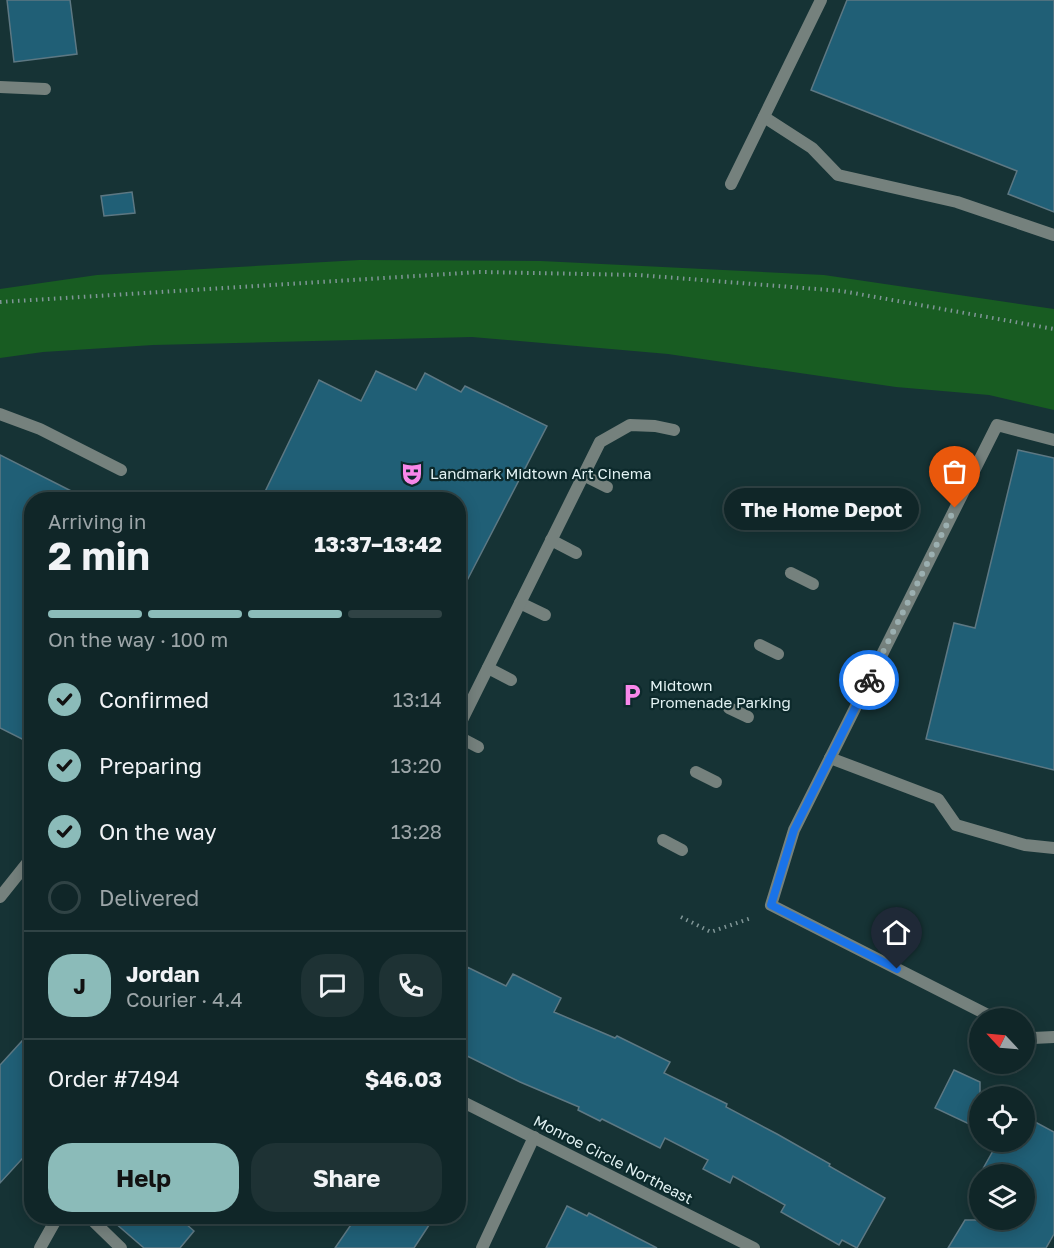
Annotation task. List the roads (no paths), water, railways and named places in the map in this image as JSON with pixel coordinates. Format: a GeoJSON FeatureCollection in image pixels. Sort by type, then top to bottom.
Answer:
{"type":"FeatureCollection","features":[{"type":"Feature","properties":{"kind":"street"},"geometry":{"type":"LineString","coordinates":[[731,184],[821,0]]}},
{"type":"Feature","properties":{"kind":"street"},"geometry":{"type":"LineString","coordinates":[[0,87],[45,89]]}},
{"type":"Feature","properties":{"kind":"street"},"geometry":{"type":"LineString","coordinates":[[764,117],[812,148],[838,175],[957,202],[1054,235]]}},
{"type":"Feature","properties":{"kind":"street"},"geometry":{"type":"LineString","coordinates":[[0,414],[40,429],[121,470]]}},
{"type":"Feature","properties":{"kind":"street"},"geometry":{"type":"LineString","coordinates":[[466,712],[600,442],[630,425],[655,426],[674,430]]}},
{"type":"Feature","properties":{"kind":"street"},"geometry":{"type":"LineString","coordinates":[[974,1008],[771,905],[794,830],[997,425],[1054,440]]}},
{"type":"Feature","properties":{"kind":"street"},"geometry":{"type":"LineString","coordinates":[[583,475],[608,487]]}},
{"type":"Feature","properties":{"kind":"street"},"geometry":{"type":"LineString","coordinates":[[551,540],[576,553]]}},
{"type":"Feature","properties":{"kind":"street"},"geometry":{"type":"LineString","coordinates":[[791,573],[813,584]]}},
{"type":"Feature","properties":{"kind":"street"},"geometry":{"type":"LineString","coordinates":[[520,603],[545,615]]}},
{"type":"Feature","properties":{"kind":"street"},"geometry":{"type":"LineString","coordinates":[[760,645],[778,654]]}},
{"type":"Feature","properties":{"kind":"street"},"geometry":{"type":"LineString","coordinates":[[488,668],[512,680]]}},
{"type":"Feature","properties":{"kind":"street"},"geometry":{"type":"LineString","coordinates":[[729,708],[748,717]]}},
{"type":"Feature","properties":{"kind":"street"},"geometry":{"type":"LineString","coordinates":[[466,740],[478,747]]}},
{"type":"Feature","properties":{"kind":"street"},"geometry":{"type":"LineString","coordinates":[[830,758],[938,799],[956,825],[1025,845],[1054,848]]}},
{"type":"Feature","properties":{"kind":"street"},"geometry":{"type":"LineString","coordinates":[[696,772],[716,782]]}},
{"type":"Feature","properties":{"kind":"street"},"geometry":{"type":"LineString","coordinates":[[663,840],[682,850]]}},
{"type":"Feature","properties":{"kind":"street"},"geometry":{"type":"LineString","coordinates":[[0,897],[24,867]]}},
{"type":"Feature","properties":{"kind":"street"},"geometry":{"type":"LineString","coordinates":[[1035,1038],[1054,1037]]}},
{"type":"Feature","properties":{"kind":"street","name":"Monroe Circle Northeast"},"geometry":{"type":"LineString","coordinates":[[466,1103],[754,1248]]}},
{"type":"Feature","properties":{"kind":"street"},"geometry":{"type":"LineString","coordinates":[[482,1248],[534,1137]]}},
{"type":"Feature","properties":{"kind":"street"},"geometry":{"type":"LineString","coordinates":[[40,1248],[54,1224]]}},
{"type":"Feature","properties":{"kind":"street"},"geometry":{"type":"LineString","coordinates":[[96,1224],[122,1248]]}},
{"type":"Feature","properties":{"kind":"place","name":"Landmark Midtown Art Cinema"},"geometry":{"type":"Point","coordinates":[412,474]}},
{"type":"Feature","properties":{"kind":"place","name":"The Home Depot"},"geometry":{"type":"Point","coordinates":[955,508]}},
{"type":"Feature","properties":{"kind":"place","name":"Midtown Promenade Parking"},"geometry":{"type":"Point","coordinates":[632,695]}}]}
